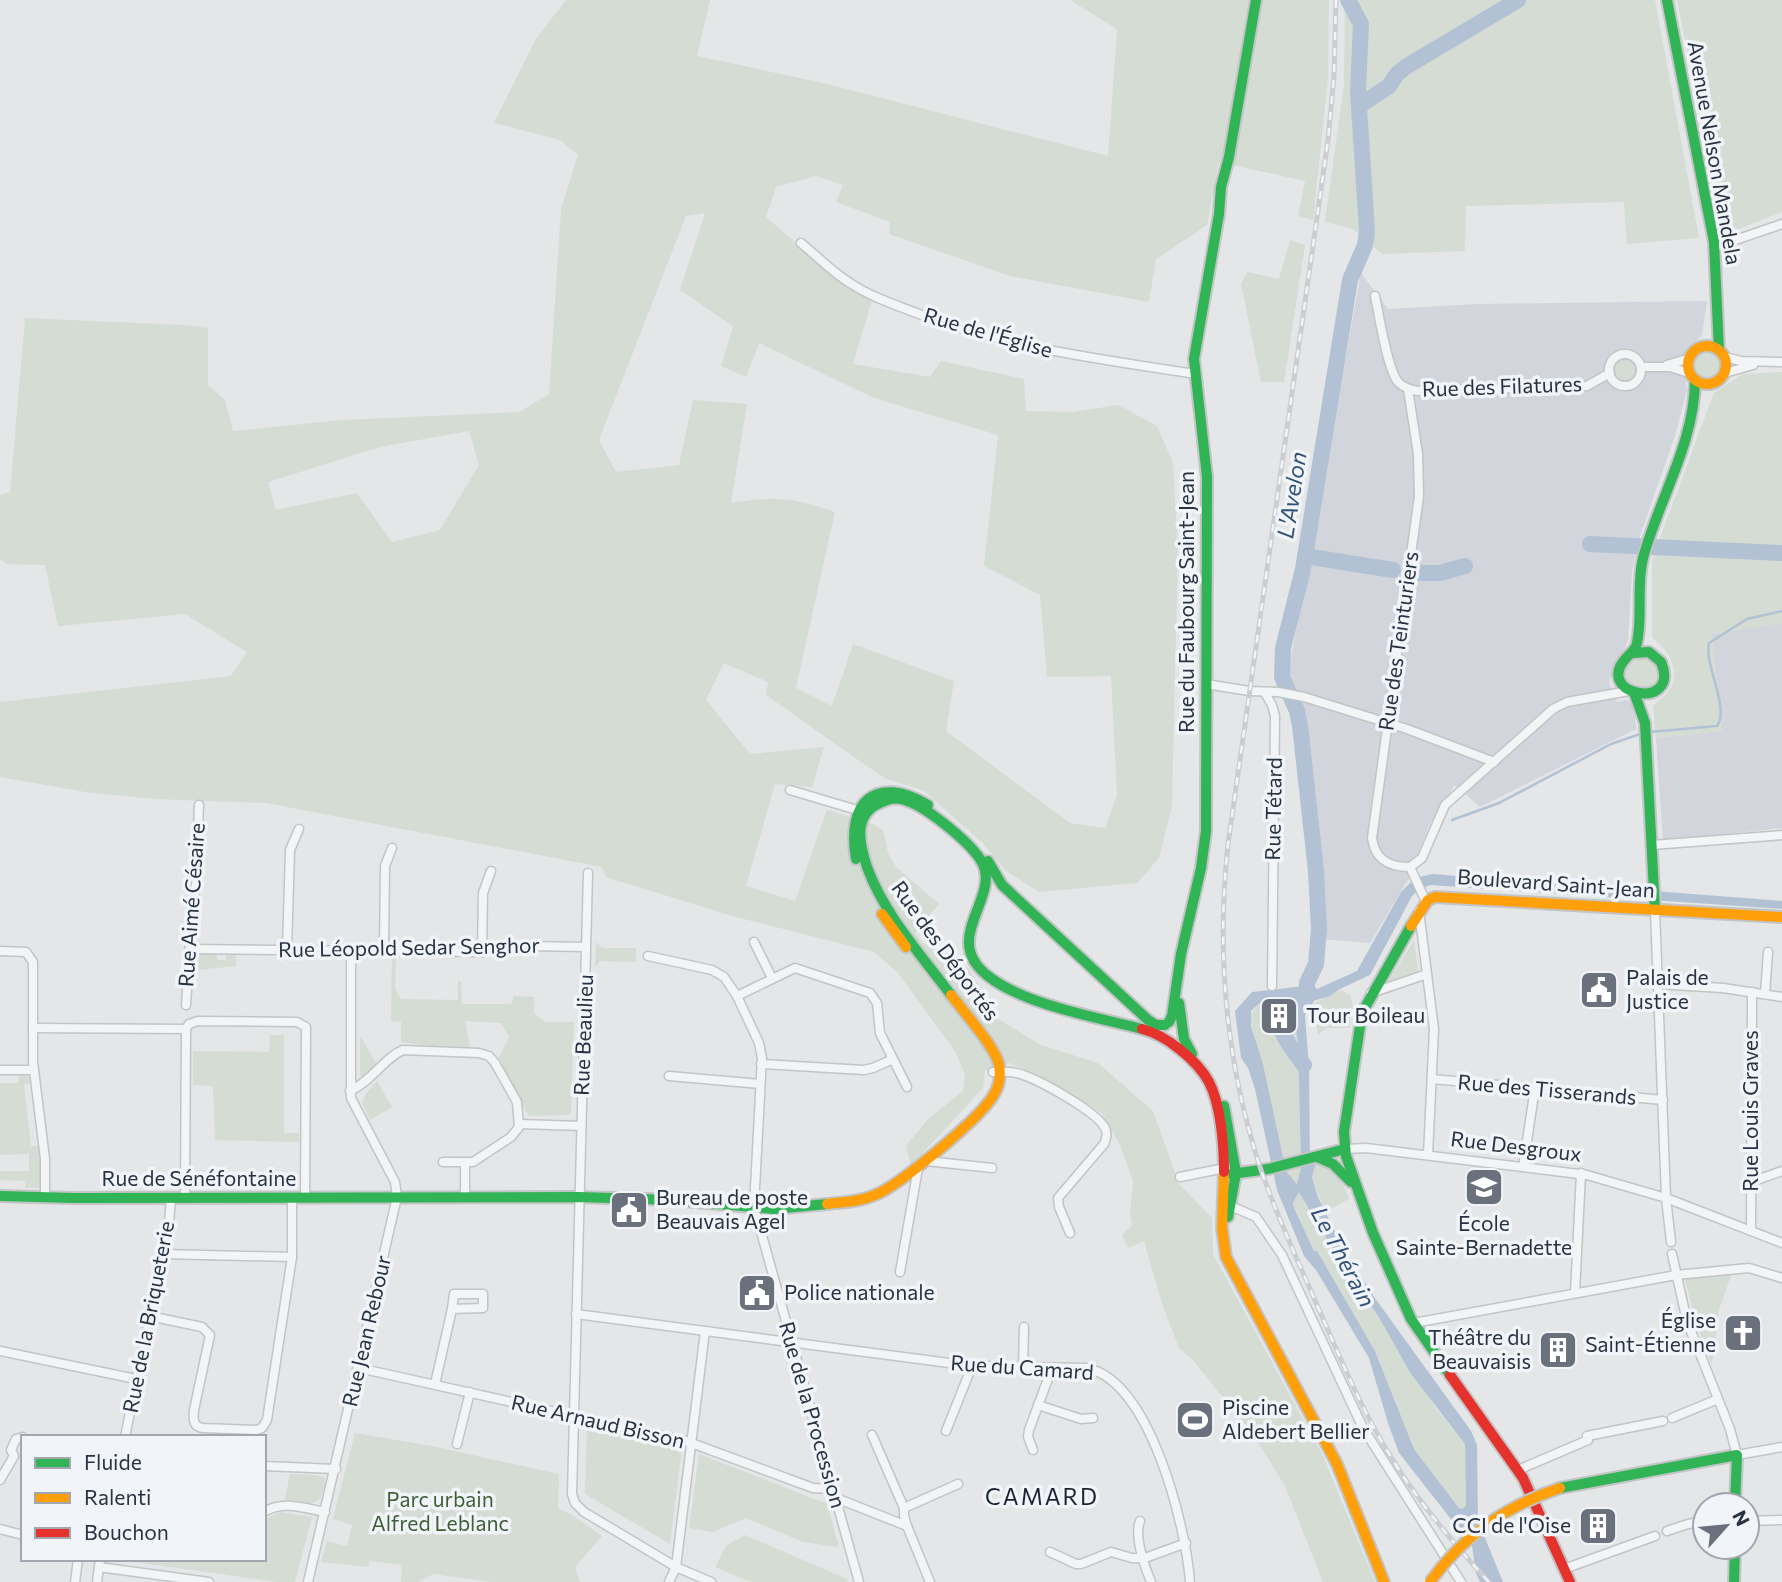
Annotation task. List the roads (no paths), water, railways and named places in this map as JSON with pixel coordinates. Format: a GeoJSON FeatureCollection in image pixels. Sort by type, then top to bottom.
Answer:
{"type":"FeatureCollection","features":[{"type":"Feature","properties":{"kind":"street","name":"Rue du Faubourg Saint-Jean"},"geometry":{"type":"LineString","coordinates":[[1250,0],[1250,30]]}},
{"type":"Feature","properties":{"kind":"street","name":"Rue du Faubourg Saint-Jean"},"geometry":{"type":"LineString","coordinates":[[1167,1024],[1172,1016],[1206,831],[1207,471],[1195,374],[1195,349],[1219,214],[1220,190],[1256,0]]}},
{"type":"Feature","properties":{"kind":"street","name":"Avenue Nelson Mandela"},"geometry":{"type":"LineString","coordinates":[[1667,0],[1715,247],[1716,313],[1722,354]]}},
{"type":"Feature","properties":{"kind":"street"},"geometry":{"type":"LineString","coordinates":[[1715,247],[1782,224]]}},
{"type":"Feature","properties":{"kind":"street","name":"Rue de l'Église"},"geometry":{"type":"LineString","coordinates":[[801,243],[857,287],[963,330],[1058,354],[1195,374]]}},
{"type":"Feature","properties":{"kind":"street","name":"Rue des Filatures"},"geometry":{"type":"LineString","coordinates":[[1375,296],[1392,370],[1399,383],[1408,389],[1427,391],[1589,385],[1610,373]]}},
{"type":"Feature","properties":{"kind":"street","name":"Avenue Nelson Mandela"},"geometry":{"type":"LineString","coordinates":[[1703,347],[1716,313]]}},
{"type":"Feature","properties":{"kind":"street"},"geometry":{"type":"LineString","coordinates":[[1641,367],[1661,366],[1690,358],[1695,351],[1711,346],[1722,354],[1741,361],[1782,362]]}},
{"type":"Feature","properties":{"kind":"street"},"geometry":{"type":"LineString","coordinates":[[1722,354],[1725,373]]}},
{"type":"Feature","properties":{"kind":"street"},"geometry":{"type":"LineString","coordinates":[[1621,355],[1634,356],[1641,367],[1638,379],[1627,386],[1615,382],[1610,373],[1612,360],[1621,355]]}},
{"type":"Feature","properties":{"kind":"street"},"geometry":{"type":"LineString","coordinates":[[1688,429],[1695,400],[1690,358]]}},
{"type":"Feature","properties":{"kind":"street"},"geometry":{"type":"LineString","coordinates":[[1428,1155],[1434,1029],[1422,901],[1410,867],[1422,858],[1445,805],[1559,705],[1632,693],[1646,695],[1661,684],[1664,670],[1642,636],[1639,618],[1638,595],[1649,537],[1688,429],[1712,384],[1725,373],[1766,363]]}},
{"type":"Feature","properties":{"kind":"street"},"geometry":{"type":"LineString","coordinates":[[1661,366],[1692,376],[1702,384],[1712,384]]}},
{"type":"Feature","properties":{"kind":"street","name":"Rue des Teinturiers"},"geometry":{"type":"LineString","coordinates":[[1408,389],[1418,454],[1419,489],[1372,833],[1377,855],[1387,863],[1410,867]]}},
{"type":"Feature","properties":{"kind":"street"},"geometry":{"type":"LineString","coordinates":[[1599,698],[1611,690],[1620,677],[1622,662],[1632,653],[1637,641],[1639,618]]}},
{"type":"Feature","properties":{"kind":"street"},"geometry":{"type":"LineString","coordinates":[[1632,653],[1650,652]]}},
{"type":"Feature","properties":{"kind":"street"},"geometry":{"type":"LineString","coordinates":[[1620,677],[1623,685],[1632,693],[1645,730]]}},
{"type":"Feature","properties":{"kind":"street"},"geometry":{"type":"LineString","coordinates":[[1206,684],[1297,695],[1388,723],[1494,762]]}},
{"type":"Feature","properties":{"kind":"street"},"geometry":{"type":"LineString","coordinates":[[1653,692],[1647,706],[1645,730],[1666,1198],[1671,1242]]}},
{"type":"Feature","properties":{"kind":"street","name":"Rue Tétard"},"geometry":{"type":"LineString","coordinates":[[1265,693],[1275,716],[1272,986]]}},
{"type":"Feature","properties":{"kind":"street"},"geometry":{"type":"LineString","coordinates":[[790,790],[857,810],[870,798],[885,792],[913,795],[978,846],[1002,885],[1153,1024],[1177,1022],[1183,1030],[1186,1045],[1213,1079],[1220,1094],[1232,1145],[1223,1236],[1225,1253],[1337,1464],[1384,1581]]}},
{"type":"Feature","properties":{"kind":"street","name":"Rue des Déportés"},"geometry":{"type":"LineString","coordinates":[[997,1072],[997,1058],[989,1045],[882,901],[869,873],[860,847],[859,834],[864,817],[874,806],[890,799],[906,800],[922,808],[973,849],[986,871],[987,885],[973,916],[968,937],[972,956],[985,974],[1003,986],[1054,1006],[1154,1031],[1168,1039],[1204,1075],[1213,1091],[1229,1172]]}},
{"type":"Feature","properties":{"kind":"street","name":"Rue Aimé Césaire"},"geometry":{"type":"LineString","coordinates":[[186,1005],[199,845],[199,805]]}},
{"type":"Feature","properties":{"kind":"street","name":"Rue des Déportés"},"geometry":{"type":"LineString","coordinates":[[857,810],[852,828],[852,844],[870,893],[890,926],[985,1052],[997,1072]]}},
{"type":"Feature","properties":{"kind":"street"},"geometry":{"type":"LineString","coordinates":[[287,950],[290,850],[299,830]]}},
{"type":"Feature","properties":{"kind":"street"},"geometry":{"type":"LineString","coordinates":[[1652,845],[1782,835]]}},
{"type":"Feature","properties":{"kind":"street"},"geometry":{"type":"LineString","coordinates":[[384,951],[384,866],[392,848]]}},
{"type":"Feature","properties":{"kind":"street"},"geometry":{"type":"LineString","coordinates":[[482,952],[483,893],[491,872]]}},
{"type":"Feature","properties":{"kind":"street","name":"Rue Beaulieu"},"geometry":{"type":"LineString","coordinates":[[588,873],[572,1489],[578,1506],[584,1513],[676,1567]]}},
{"type":"Feature","properties":{"kind":"street"},"geometry":{"type":"LineString","coordinates":[[987,885],[994,881],[1002,885]]}},
{"type":"Feature","properties":{"kind":"street","name":"Boulevard Saint-Jean"},"geometry":{"type":"LineString","coordinates":[[1422,901],[1446,896],[1655,907],[1782,918]]}},
{"type":"Feature","properties":{"kind":"street"},"geometry":{"type":"LineString","coordinates":[[1422,901],[1362,1013],[1344,1132],[1345,1149],[1373,1233],[1414,1323],[1518,1470],[1532,1495],[1570,1582]]}},
{"type":"Feature","properties":{"kind":"street"},"geometry":{"type":"LineString","coordinates":[[754,942],[772,978]]}},
{"type":"Feature","properties":{"kind":"street","name":"Rue Léopold Sedar Senghor"},"geometry":{"type":"LineString","coordinates":[[190,948],[482,952],[538,946],[586,947]]}},
{"type":"Feature","properties":{"kind":"street"},"geometry":{"type":"LineString","coordinates":[[351,950],[350,1091],[353,1105],[395,1182],[397,1197],[662,1199],[779,1209],[862,1200],[881,1192],[922,1164],[989,1104],[998,1089],[997,1072],[1016,1073],[1084,1108],[1103,1125],[1107,1135],[1099,1151],[1058,1198],[1070,1233]]}},
{"type":"Feature","properties":{"kind":"street"},"geometry":{"type":"LineString","coordinates":[[0,951],[23,951],[32,957],[34,1070],[45,1159],[45,1198]]}},
{"type":"Feature","properties":{"kind":"street"},"geometry":{"type":"LineString","coordinates":[[1765,994],[1768,953]]}},
{"type":"Feature","properties":{"kind":"street","name":"Rue de la Procession"},"geometry":{"type":"LineString","coordinates":[[648,956],[717,972],[727,980],[737,996],[759,1043],[761,1064],[754,1207],[859,1582]]}},
{"type":"Feature","properties":{"kind":"street"},"geometry":{"type":"LineString","coordinates":[[737,996],[789,970],[799,969],[870,993],[877,1003],[879,1028],[907,1087]]}},
{"type":"Feature","properties":{"kind":"street"},"geometry":{"type":"LineString","coordinates":[[1371,993],[1427,974]]}},
{"type":"Feature","properties":{"kind":"street","name":"Rue du Faubourg Saint-Jean"},"geometry":{"type":"LineString","coordinates":[[1178,976],[1183,1030]]}},
{"type":"Feature","properties":{"kind":"street"},"geometry":{"type":"LineString","coordinates":[[1657,984],[1713,987],[1782,997]]}},
{"type":"Feature","properties":{"kind":"street","name":"Rue Louis Graves"},"geometry":{"type":"LineString","coordinates":[[1751,1231],[1752,992]]}},
{"type":"Feature","properties":{"kind":"street"},"geometry":{"type":"LineString","coordinates":[[1130,1025],[1138,1020],[1138,1010]]}},
{"type":"Feature","properties":{"kind":"street"},"geometry":{"type":"LineString","coordinates":[[186,1197],[186,1029],[189,1024],[198,1021],[298,1022],[306,1027],[305,1198]]}},
{"type":"Feature","properties":{"kind":"street"},"geometry":{"type":"LineString","coordinates":[[1167,1024],[1163,1031],[1168,1039],[1180,1038],[1183,1030]]}},
{"type":"Feature","properties":{"kind":"street"},"geometry":{"type":"LineString","coordinates":[[33,1028],[186,1029]]}},
{"type":"Feature","properties":{"kind":"street"},"geometry":{"type":"LineString","coordinates":[[350,1091],[365,1084],[400,1051],[479,1053],[491,1058],[519,1106],[520,1124],[517,1131],[478,1159],[465,1163],[443,1163]]}},
{"type":"Feature","properties":{"kind":"street"},"geometry":{"type":"LineString","coordinates":[[761,1064],[864,1070],[873,1069],[893,1059]]}},
{"type":"Feature","properties":{"kind":"street"},"geometry":{"type":"LineString","coordinates":[[0,1070],[34,1070]]}},
{"type":"Feature","properties":{"kind":"street"},"geometry":{"type":"LineString","coordinates":[[669,1076],[760,1084]]}},
{"type":"Feature","properties":{"kind":"street","name":"Rue des Tisserands"},"geometry":{"type":"LineString","coordinates":[[1432,1079],[1663,1100]]}},
{"type":"Feature","properties":{"kind":"street"},"geometry":{"type":"LineString","coordinates":[[1523,1167],[1535,1088]]}},
{"type":"Feature","properties":{"kind":"street"},"geometry":{"type":"LineString","coordinates":[[520,1124],[581,1126]]}},
{"type":"Feature","properties":{"kind":"street","name":"Rue Desgroux"},"geometry":{"type":"LineString","coordinates":[[1229,1172],[1268,1168],[1345,1149],[1366,1148],[1581,1173],[1666,1198],[1782,1243]]}},
{"type":"Feature","properties":{"kind":"street"},"geometry":{"type":"LineString","coordinates":[[1314,1157],[1334,1164],[1357,1189]]}},
{"type":"Feature","properties":{"kind":"street"},"geometry":{"type":"LineString","coordinates":[[464,1197],[465,1163]]}},
{"type":"Feature","properties":{"kind":"street"},"geometry":{"type":"LineString","coordinates":[[922,1164],[992,1168]]}},
{"type":"Feature","properties":{"kind":"street"},"geometry":{"type":"LineString","coordinates":[[900,1272],[922,1164]]}},
{"type":"Feature","properties":{"kind":"street"},"geometry":{"type":"LineString","coordinates":[[1751,1182],[1782,1171]]}},
{"type":"Feature","properties":{"kind":"street"},"geometry":{"type":"LineString","coordinates":[[1180,1177],[1229,1172]]}},
{"type":"Feature","properties":{"kind":"street"},"geometry":{"type":"LineString","coordinates":[[1575,1293],[1581,1173]]}},
{"type":"Feature","properties":{"kind":"street","name":"Rue de Sénéfontaine"},"geometry":{"type":"LineString","coordinates":[[0,1196],[397,1197]]}},
{"type":"Feature","properties":{"kind":"street","name":"Rue Jean Rebour"},"geometry":{"type":"LineString","coordinates":[[308,1582],[397,1197]]}},
{"type":"Feature","properties":{"kind":"street","name":"Rue de la Briqueterie"},"geometry":{"type":"LineString","coordinates":[[125,1435],[171,1198]]}},
{"type":"Feature","properties":{"kind":"street"},"geometry":{"type":"LineString","coordinates":[[149,1316],[208,1331],[210,1337],[194,1410],[194,1422],[200,1428],[239,1433],[260,1429],[266,1423],[292,1256],[292,1198]]}},
{"type":"Feature","properties":{"kind":"street"},"geometry":{"type":"LineString","coordinates":[[1227,1204],[1256,1217],[1287,1263],[1358,1419],[1461,1582]]}},
{"type":"Feature","properties":{"kind":"street"},"geometry":{"type":"LineString","coordinates":[[162,1254],[292,1256]]}},
{"type":"Feature","properties":{"kind":"street"},"geometry":{"type":"LineString","coordinates":[[1672,1254],[1687,1321],[1733,1438],[1737,1455],[1736,1491]]}},
{"type":"Feature","properties":{"kind":"street"},"geometry":{"type":"LineString","coordinates":[[1414,1323],[1676,1275],[1749,1268],[1782,1278]]}},
{"type":"Feature","properties":{"kind":"street"},"geometry":{"type":"LineString","coordinates":[[435,1384],[452,1309]]}},
{"type":"Feature","properties":{"kind":"street","name":"Rue du Camard"},"geometry":{"type":"LineString","coordinates":[[576,1314],[972,1366],[1096,1371],[1112,1380],[1127,1394],[1166,1475],[1186,1543],[1190,1582]]}},
{"type":"Feature","properties":{"kind":"street"},"geometry":{"type":"LineString","coordinates":[[1023,1367],[1024,1327]]}},
{"type":"Feature","properties":{"kind":"street"},"geometry":{"type":"LineString","coordinates":[[669,1582],[676,1567],[705,1331]]}},
{"type":"Feature","properties":{"kind":"street"},"geometry":{"type":"LineString","coordinates":[[0,1351],[136,1379]]}},
{"type":"Feature","properties":{"kind":"street"},"geometry":{"type":"LineString","coordinates":[[946,1431],[972,1366]]}},
{"type":"Feature","properties":{"kind":"street","name":"Rue Arnaud Bisson"},"geometry":{"type":"LineString","coordinates":[[359,1367],[691,1442],[834,1494],[907,1525]]}},
{"type":"Feature","properties":{"kind":"street"},"geometry":{"type":"LineString","coordinates":[[1032,1450],[1028,1434],[1052,1368]]}},
{"type":"Feature","properties":{"kind":"street"},"geometry":{"type":"LineString","coordinates":[[457,1444],[470,1392]]}},
{"type":"Feature","properties":{"kind":"street"},"geometry":{"type":"LineString","coordinates":[[1518,1470],[1588,1440],[1587,1436],[1668,1419],[1718,1399]]}},
{"type":"Feature","properties":{"kind":"street"},"geometry":{"type":"LineString","coordinates":[[1038,1405],[1081,1419],[1093,1418]]}},
{"type":"Feature","properties":{"kind":"street"},"geometry":{"type":"LineString","coordinates":[[872,1435],[904,1508],[904,1520],[930,1582]]}},
{"type":"Feature","properties":{"kind":"street"},"geometry":{"type":"LineString","coordinates":[[0,1480],[18,1457],[11,1449],[17,1437],[21,1437]]}},
{"type":"Feature","properties":{"kind":"street"},"geometry":{"type":"LineString","coordinates":[[1430,1582],[1455,1551],[1488,1522],[1520,1503],[1560,1488],[1782,1447]]}},
{"type":"Feature","properties":{"kind":"street"},"geometry":{"type":"LineString","coordinates":[[266,1466],[336,1467]]}},
{"type":"Feature","properties":{"kind":"street"},"geometry":{"type":"LineString","coordinates":[[904,1508],[958,1485]]}},
{"type":"Feature","properties":{"kind":"street"},"geometry":{"type":"LineString","coordinates":[[266,1511],[284,1506],[325,1512]]}},
{"type":"Feature","properties":{"kind":"street"},"geometry":{"type":"LineString","coordinates":[[1761,1521],[1782,1520]]}},
{"type":"Feature","properties":{"kind":"street"},"geometry":{"type":"LineString","coordinates":[[1140,1521],[1137,1531],[1151,1582]]}},
{"type":"Feature","properties":{"kind":"street"},"geometry":{"type":"LineString","coordinates":[[1667,1531],[1691,1523]]}},
{"type":"Feature","properties":{"kind":"street"},"geometry":{"type":"LineString","coordinates":[[0,1529],[21,1534]]}},
{"type":"Feature","properties":{"kind":"street"},"geometry":{"type":"LineString","coordinates":[[1564,1569],[1655,1536]]}},
{"type":"Feature","properties":{"kind":"street"},"geometry":{"type":"LineString","coordinates":[[1049,1552],[1076,1564],[1111,1552],[1143,1558],[1186,1543]]}},
{"type":"Feature","properties":{"kind":"street"},"geometry":{"type":"LineString","coordinates":[[75,1582],[78,1561]]}},
{"type":"Feature","properties":{"kind":"street"},"geometry":{"type":"LineString","coordinates":[[1734,1561],[1734,1582]]}},
{"type":"Feature","properties":{"kind":"street"},"geometry":{"type":"LineString","coordinates":[[97,1582],[99,1563],[164,1579],[209,1582]]}},
{"type":"Feature","properties":{"kind":"street"},"geometry":{"type":"LineString","coordinates":[[676,1567],[711,1582]]}},
{"type":"Feature","properties":{"kind":"street"},"geometry":{"type":"LineString","coordinates":[[122,1582],[124,1570]]}},
{"type":"Feature","properties":{"kind":"water"},"geometry":{"type":"Polygon","coordinates":[[[1432,874],[1782,901],[1782,909],[1430,885],[1412,896],[1370,975],[1330,996],[1313,1001],[1305,1015],[1309,1068],[1310,1164],[1316,1163],[1312,1177],[1318,1197],[1341,1244],[1372,1294],[1471,1431],[1477,1445],[1478,1521],[1503,1582],[1480,1582],[1472,1546],[1399,1453],[1369,1358],[1316,1270],[1304,1256],[1277,1190],[1255,1089],[1248,1068],[1241,1058],[1235,1011],[1252,992],[1313,985],[1317,989],[1357,971],[1401,892],[1415,878],[1432,874]],[[1260,1003],[1251,1011],[1251,1026],[1263,1064],[1286,1171],[1297,1184],[1301,1167],[1295,1017],[1288,1003],[1260,1003]],[[1299,1192],[1293,1203],[1294,1208],[1314,1251],[1317,1251],[1375,1351],[1414,1449],[1459,1508],[1463,1509],[1466,1505],[1465,1444],[1411,1374],[1380,1319],[1299,1192]]]}},
{"type":"Feature","properties":{"kind":"waterway","name":"L'Avelon"},"geometry":{"type":"LineString","coordinates":[[1306,999],[1307,983],[1316,964],[1319,929],[1316,871],[1300,726],[1297,711],[1282,677],[1283,648],[1303,569],[1350,280],[1365,245],[1367,231],[1358,91],[1361,24],[1348,0]]}},
{"type":"Feature","properties":{"kind":"waterway"},"geometry":{"type":"LineString","coordinates":[[1359,106],[1389,86],[1407,66],[1518,0]]}},
{"type":"Feature","properties":{"kind":"waterway"},"geometry":{"type":"LineString","coordinates":[[1590,544],[1782,553]]}},
{"type":"Feature","properties":{"kind":"waterway"},"geometry":{"type":"LineString","coordinates":[[1305,556],[1393,570]]}},
{"type":"Feature","properties":{"kind":"waterway"},"geometry":{"type":"LineString","coordinates":[[1418,573],[1440,573],[1465,566]]}},
{"type":"Feature","properties":{"kind":"waterway"},"geometry":{"type":"LineString","coordinates":[[1649,732],[1717,726],[1721,709],[1710,663],[1709,643],[1747,619],[1782,611]]}},
{"type":"Feature","properties":{"kind":"waterway"},"geometry":{"type":"LineString","coordinates":[[1452,820],[1499,803],[1611,744],[1643,733]]}},
{"type":"Feature","properties":{"kind":"waterway","name":"Le Thérain"},"geometry":{"type":"LineString","coordinates":[[1280,998],[1278,1008],[1283,1035],[1304,1065]]}},
{"type":"Feature","properties":{"kind":"railway"},"geometry":{"type":"LineString","coordinates":[[1336,0],[1334,76],[1328,140],[1228,844],[1223,928],[1227,1010],[1240,1092],[1262,1173],[1351,1382],[1380,1439],[1413,1490],[1489,1582]]}},
{"type":"Feature","properties":{"kind":"place","name":"Palais de Justice"},"geometry":{"type":"Point","coordinates":[1599,990]}},
{"type":"Feature","properties":{"kind":"place","name":"Tour Boileau"},"geometry":{"type":"Point","coordinates":[1279,1016]}},
{"type":"Feature","properties":{"kind":"place","name":"École Sainte-Bernadette"},"geometry":{"type":"Point","coordinates":[1484,1187]}},
{"type":"Feature","properties":{"kind":"place","name":"Bureau de poste Beauvais Agel"},"geometry":{"type":"Point","coordinates":[629,1210]}},
{"type":"Feature","properties":{"kind":"place","name":"Police nationale"},"geometry":{"type":"Point","coordinates":[757,1293]}},
{"type":"Feature","properties":{"kind":"place","name":"Église Saint-Étienne"},"geometry":{"type":"Point","coordinates":[1743,1333]}},
{"type":"Feature","properties":{"kind":"place","name":"Théâtre du Beauvaisis"},"geometry":{"type":"Point","coordinates":[1558,1350]}},
{"type":"Feature","properties":{"kind":"place","name":"Piscine Aldebert Bellier"},"geometry":{"type":"Point","coordinates":[1195,1420]}},
{"type":"Feature","properties":{"kind":"place","name":"CCI de l'Oise"},"geometry":{"type":"Point","coordinates":[1598,1526]}},
{"type":"Feature","properties":{"kind":"district","name":"CAMARD"},"geometry":{"type":"Point","coordinates":[1042,1497]}},
{"type":"Feature","properties":{"kind":"park label","name":"Parc urbain Alfred Leblanc"},"geometry":{"type":"Point","coordinates":[440,1512]}}]}
